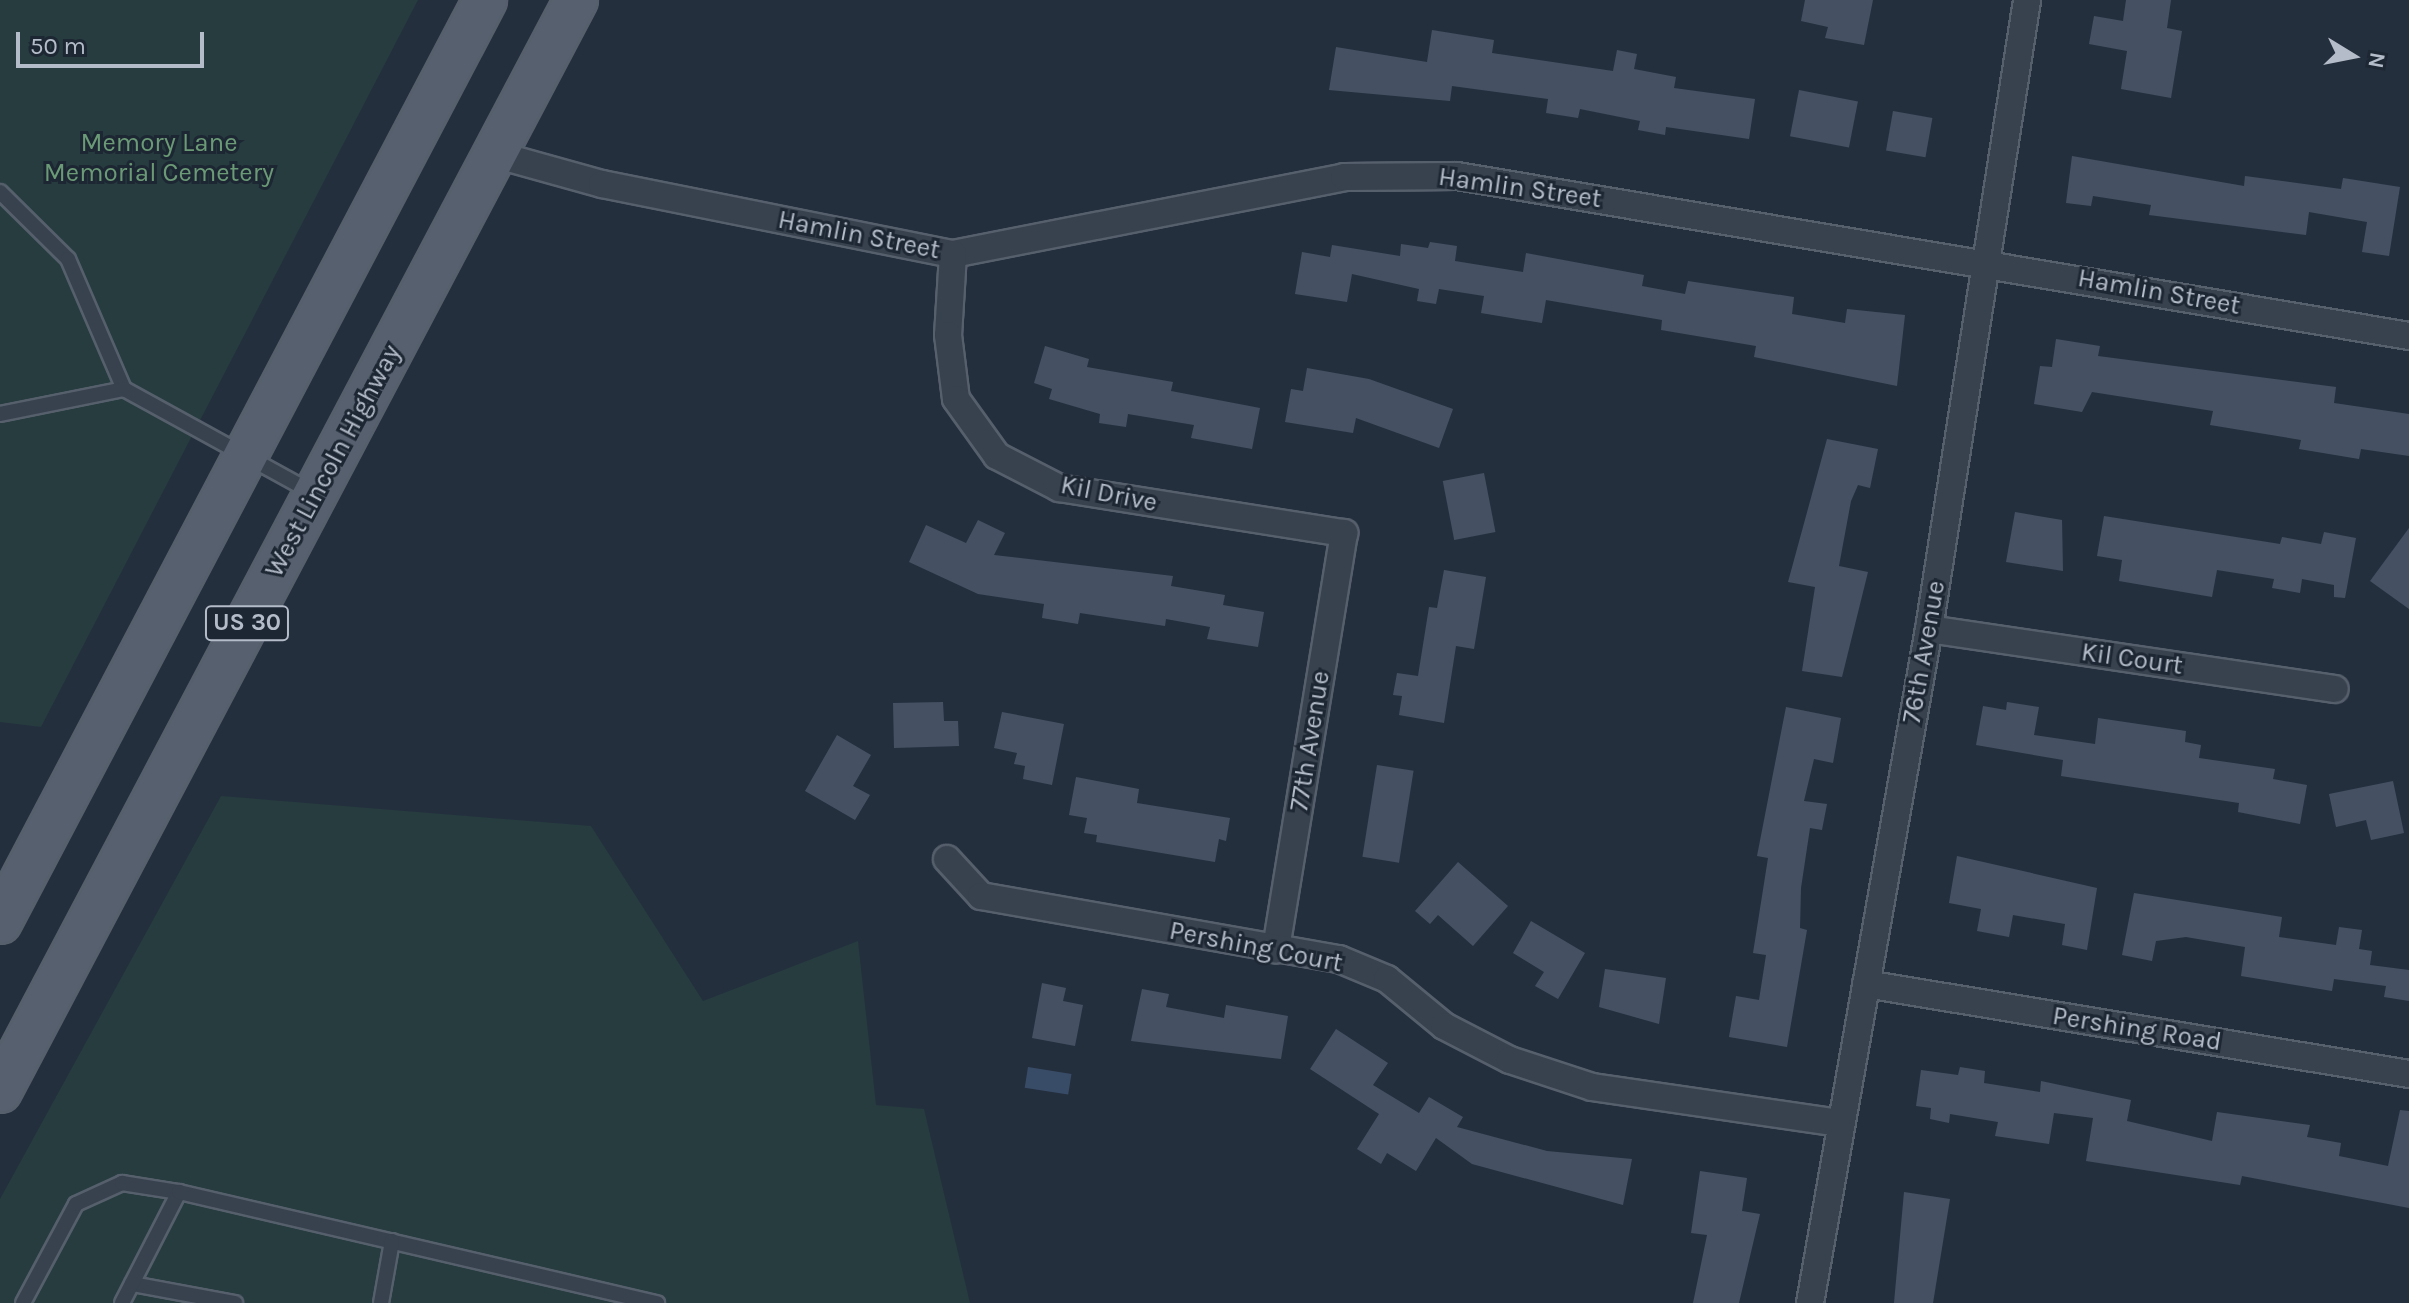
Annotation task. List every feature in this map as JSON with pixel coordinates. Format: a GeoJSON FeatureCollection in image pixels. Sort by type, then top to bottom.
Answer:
{"type":"FeatureCollection","features":[{"type":"Feature","properties":{"kind":"main road","name":"US 30"},"geometry":{"type":"LineString","coordinates":[[0,922],[485,0]]}},
{"type":"Feature","properties":{"kind":"main road","name":"West Lincoln Highway"},"geometry":{"type":"LineString","coordinates":[[0,1091],[576,0]]}},
{"type":"Feature","properties":{"kind":"street","name":"76th Avenue"},"geometry":{"type":"LineString","coordinates":[[1810,1303],[1839,1123],[1929,629],[2027,0]]}},
{"type":"Feature","properties":{"kind":"street","name":"Hamlin Street"},"geometry":{"type":"LineString","coordinates":[[494,154],[602,184],[953,254],[1344,177],[1457,176],[1987,261],[2409,336]]}},
{"type":"Feature","properties":{"kind":"street","name":"Kil Drive"},"geometry":{"type":"LineString","coordinates":[[953,254],[948,335],[956,399],[997,456],[1059,488],[1344,533]]}},
{"type":"Feature","properties":{"kind":"street","name":"77th Avenue"},"geometry":{"type":"LineString","coordinates":[[1276,949],[1344,533]]}},
{"type":"Feature","properties":{"kind":"street","name":"Kil Court"},"geometry":{"type":"LineString","coordinates":[[1929,629],[2335,689]]}},
{"type":"Feature","properties":{"kind":"street","name":"Pershing Court"},"geometry":{"type":"LineString","coordinates":[[947,859],[981,896],[1339,959],[1387,979],[1444,1026],[1510,1060],[1592,1087],[1839,1123]]}},
{"type":"Feature","properties":{"kind":"street","name":"Pershing Road"},"geometry":{"type":"LineString","coordinates":[[1866,984],[2409,1074]]}},
{"type":"Feature","properties":{"kind":"lane"},"geometry":{"type":"LineString","coordinates":[[0,192],[68,259],[124,389],[315,494]]}},
{"type":"Feature","properties":{"kind":"lane"},"geometry":{"type":"LineString","coordinates":[[0,414],[124,389]]}},
{"type":"Feature","properties":{"kind":"lane"},"geometry":{"type":"LineString","coordinates":[[23,1303],[76,1204],[122,1183],[179,1192],[657,1303]]}},
{"type":"Feature","properties":{"kind":"lane"},"geometry":{"type":"LineString","coordinates":[[122,1303],[179,1192]]}},
{"type":"Feature","properties":{"kind":"lane"},"geometry":{"type":"LineString","coordinates":[[381,1303],[392,1241]]}},
{"type":"Feature","properties":{"kind":"lane"},"geometry":{"type":"LineString","coordinates":[[132,1284],[235,1303]]}},
{"type":"Feature","properties":{"kind":"green space","name":"Memory Lane Memorial Cemetery"},"geometry":{"type":"Polygon","coordinates":[[[0,0],[418,0],[41,727],[0,722],[0,0]]]}},
{"type":"Feature","properties":{"kind":"green space"},"geometry":{"type":"Polygon","coordinates":[[[221,796],[591,826],[703,1001],[858,941],[876,1105],[924,1109],[970,1303],[0,1303],[0,1199],[221,796]]]}},
{"type":"Feature","properties":{"kind":"water"},"geometry":{"type":"Polygon","coordinates":[[[1028,1067],[1071,1074],[1068,1095],[1025,1088],[1028,1067]]]}},
{"type":"Feature","properties":{"kind":"building"},"geometry":{"type":"Polygon","coordinates":[[[1805,0],[1873,0],[1864,45],[1825,38],[1828,27],[1801,21],[1805,0]]]}},
{"type":"Feature","properties":{"kind":"building"},"geometry":{"type":"Polygon","coordinates":[[[2126,0],[2171,0],[2167,28],[2182,31],[2171,98],[2121,89],[2127,51],[2089,44],[2094,16],[2123,21],[2126,0]]]}},
{"type":"Feature","properties":{"kind":"building"},"geometry":{"type":"Polygon","coordinates":[[[1432,30],[1494,40],[1492,53],[1613,71],[1617,50],[1637,54],[1634,69],[1676,77],[1674,88],[1755,99],[1749,139],[1666,127],[1665,135],[1638,130],[1640,121],[1580,109],[1578,118],[1546,113],[1548,99],[1452,86],[1450,101],[1329,90],[1336,47],[1427,62],[1432,30]]]}},
{"type":"Feature","properties":{"kind":"building"},"geometry":{"type":"Polygon","coordinates":[[[1799,90],[1858,101],[1849,148],[1790,136],[1799,90]]]}},
{"type":"Feature","properties":{"kind":"building"},"geometry":{"type":"Polygon","coordinates":[[[1893,111],[1932,118],[1925,157],[1886,150],[1893,111]]]}},
{"type":"Feature","properties":{"kind":"building"},"geometry":{"type":"Polygon","coordinates":[[[2072,156],[2244,186],[2245,176],[2341,189],[2343,178],[2400,187],[2389,256],[2362,252],[2367,222],[2309,212],[2306,235],[2149,215],[2151,205],[2093,196],[2091,206],[2066,203],[2072,156]]]}},
{"type":"Feature","properties":{"kind":"building"},"geometry":{"type":"Polygon","coordinates":[[[1430,242],[1457,246],[1455,261],[1523,272],[1526,253],[1644,275],[1642,286],[1685,294],[1688,281],[1794,297],[1792,314],[1845,323],[1847,309],[1905,315],[1897,386],[1754,357],[1756,346],[1661,330],[1662,320],[1546,300],[1542,323],[1481,313],[1484,296],[1439,289],[1436,304],[1417,301],[1419,289],[1352,274],[1347,302],[1295,294],[1302,252],[1330,257],[1332,245],[1400,256],[1401,244],[1428,248],[1430,242]]]}},
{"type":"Feature","properties":{"kind":"building"},"geometry":{"type":"Polygon","coordinates":[[[2056,339],[2100,346],[2098,356],[2336,387],[2334,403],[2409,414],[2409,456],[2361,449],[2359,459],[2299,449],[2301,440],[2210,425],[2213,411],[2092,392],[2082,412],[2034,404],[2040,366],[2052,367],[2056,339]]]}},
{"type":"Feature","properties":{"kind":"building"},"geometry":{"type":"Polygon","coordinates":[[[1045,346],[1089,359],[1087,367],[1173,382],[1171,391],[1260,408],[1252,449],[1191,438],[1194,425],[1128,414],[1126,427],[1099,423],[1100,414],[1049,399],[1052,389],[1034,383],[1045,346]]]}},
{"type":"Feature","properties":{"kind":"building"},"geometry":{"type":"Polygon","coordinates":[[[1307,368],[1369,379],[1453,409],[1439,448],[1356,418],[1353,433],[1285,422],[1291,389],[1303,391],[1307,368]]]}},
{"type":"Feature","properties":{"kind":"building"},"geometry":{"type":"Polygon","coordinates":[[[1827,439],[1878,449],[1870,488],[1858,485],[1851,501],[1839,566],[1868,572],[1842,677],[1802,671],[1815,587],[1788,582],[1827,439]]]}},
{"type":"Feature","properties":{"kind":"building"},"geometry":{"type":"Polygon","coordinates":[[[1484,473],[1495,532],[1454,540],[1443,481],[1484,473]]]}},
{"type":"Feature","properties":{"kind":"building"},"geometry":{"type":"Polygon","coordinates":[[[2015,512],[2062,520],[2063,571],[2006,562],[2015,512]]]}},
{"type":"Feature","properties":{"kind":"building"},"geometry":{"type":"Polygon","coordinates":[[[2104,516],[2280,544],[2282,537],[2321,544],[2324,532],[2356,538],[2345,598],[2334,597],[2334,585],[2302,579],[2300,593],[2272,588],[2274,579],[2217,570],[2212,597],[2119,581],[2122,560],[2097,556],[2104,516]]]}},
{"type":"Feature","properties":{"kind":"building"},"geometry":{"type":"Polygon","coordinates":[[[978,520],[1005,533],[994,555],[1173,576],[1171,586],[1225,595],[1223,605],[1264,612],[1258,647],[1207,639],[1210,627],[1166,619],[1165,626],[1080,613],[1078,624],[1042,618],[1044,604],[978,594],[909,562],[926,525],[966,543],[978,520]]]}},
{"type":"Feature","properties":{"kind":"building"},"geometry":{"type":"Polygon","coordinates":[[[2409,528],[2409,609],[2370,581],[2409,528]]]}},
{"type":"Feature","properties":{"kind":"building"},"geometry":{"type":"Polygon","coordinates":[[[1444,570],[1486,577],[1474,649],[1456,646],[1444,723],[1399,715],[1402,696],[1393,695],[1397,673],[1418,676],[1429,607],[1437,608],[1444,570]]]}},
{"type":"Feature","properties":{"kind":"building"},"geometry":{"type":"Polygon","coordinates":[[[943,702],[944,721],[958,721],[959,746],[894,748],[893,703],[943,702]]]}},
{"type":"Feature","properties":{"kind":"building"},"geometry":{"type":"Polygon","coordinates":[[[2007,702],[2039,707],[2034,735],[2095,744],[2098,718],[2186,731],[2185,742],[2201,745],[2199,758],[2275,769],[2273,779],[2307,785],[2300,824],[2238,812],[2239,803],[2061,776],[2063,760],[1976,745],[1983,706],[2006,710],[2007,702]]]}},
{"type":"Feature","properties":{"kind":"building"},"geometry":{"type":"Polygon","coordinates":[[[1786,707],[1841,718],[1833,763],[1814,759],[1804,801],[1827,804],[1822,830],[1810,828],[1801,888],[1800,928],[1807,930],[1787,1047],[1729,1037],[1736,996],[1759,1000],[1766,955],[1753,953],[1768,858],[1757,856],[1786,707]]]}},
{"type":"Feature","properties":{"kind":"building"},"geometry":{"type":"Polygon","coordinates":[[[1002,712],[1064,724],[1052,785],[1023,779],[1025,766],[1014,764],[1017,753],[994,748],[1002,712]]]}},
{"type":"Feature","properties":{"kind":"building"},"geometry":{"type":"Polygon","coordinates":[[[837,735],[871,755],[853,786],[870,795],[855,820],[805,791],[837,735]]]}},
{"type":"Feature","properties":{"kind":"building"},"geometry":{"type":"Polygon","coordinates":[[[1377,765],[1414,771],[1399,863],[1362,857],[1377,765]]]}},
{"type":"Feature","properties":{"kind":"building"},"geometry":{"type":"Polygon","coordinates":[[[1076,777],[1139,789],[1137,803],[1230,818],[1226,841],[1219,839],[1215,862],[1096,842],[1097,835],[1084,833],[1087,818],[1069,815],[1076,777]]]}},
{"type":"Feature","properties":{"kind":"building"},"geometry":{"type":"Polygon","coordinates":[[[2393,781],[2404,833],[2371,840],[2366,820],[2336,827],[2329,794],[2393,781]]]}},
{"type":"Feature","properties":{"kind":"building"},"geometry":{"type":"Polygon","coordinates":[[[1957,856],[2097,888],[2087,950],[2062,945],[2065,924],[2013,915],[2009,937],[1977,931],[1981,909],[1949,903],[1957,856]]]}},
{"type":"Feature","properties":{"kind":"building"},"geometry":{"type":"Polygon","coordinates":[[[1458,862],[1508,906],[1473,946],[1438,915],[1430,924],[1415,911],[1458,862]]]}},
{"type":"Feature","properties":{"kind":"building"},"geometry":{"type":"Polygon","coordinates":[[[2134,893],[2282,917],[2279,937],[2336,945],[2339,927],[2362,930],[2359,949],[2372,951],[2370,965],[2409,970],[2409,1001],[2384,997],[2386,986],[2334,979],[2332,991],[2241,976],[2245,947],[2186,937],[2156,941],[2152,961],[2122,955],[2134,893]]]}},
{"type":"Feature","properties":{"kind":"building"},"geometry":{"type":"Polygon","coordinates":[[[1531,921],[1585,953],[1558,999],[1535,986],[1544,972],[1513,953],[1531,921]]]}},
{"type":"Feature","properties":{"kind":"building"},"geometry":{"type":"Polygon","coordinates":[[[1605,969],[1666,978],[1659,1024],[1599,1007],[1605,969]]]}},
{"type":"Feature","properties":{"kind":"building"},"geometry":{"type":"Polygon","coordinates":[[[1042,983],[1066,988],[1063,1001],[1083,1005],[1075,1046],[1032,1038],[1042,983]]]}},
{"type":"Feature","properties":{"kind":"building"},"geometry":{"type":"Polygon","coordinates":[[[1142,989],[1169,994],[1166,1007],[1224,1018],[1226,1005],[1288,1016],[1281,1059],[1131,1041],[1142,989]]]}},
{"type":"Feature","properties":{"kind":"building"},"geometry":{"type":"Polygon","coordinates":[[[1336,1029],[1388,1063],[1373,1085],[1419,1113],[1429,1097],[1463,1117],[1457,1127],[1547,1151],[1632,1159],[1623,1205],[1472,1164],[1436,1138],[1416,1171],[1387,1153],[1381,1164],[1357,1149],[1379,1114],[1310,1069],[1336,1029]]]}},
{"type":"Feature","properties":{"kind":"building"},"geometry":{"type":"Polygon","coordinates":[[[1960,1067],[1985,1071],[1984,1083],[2040,1092],[2041,1081],[2131,1100],[2127,1121],[2212,1141],[2217,1112],[2310,1125],[2307,1137],[2341,1143],[2339,1156],[2388,1166],[2400,1110],[2409,1111],[2409,1208],[2242,1176],[2240,1185],[2086,1161],[2093,1118],[2054,1113],[2049,1144],[1995,1136],[1998,1122],[1950,1114],[1949,1123],[1930,1119],[1931,1108],[1916,1106],[1921,1070],[1958,1075],[1960,1067]]]}},
{"type":"Feature","properties":{"kind":"building"},"geometry":{"type":"Polygon","coordinates":[[[1700,1171],[1747,1178],[1742,1211],[1760,1214],[1739,1303],[1693,1303],[1707,1235],[1691,1233],[1700,1171]]]}},
{"type":"Feature","properties":{"kind":"building"},"geometry":{"type":"Polygon","coordinates":[[[1904,1192],[1950,1199],[1933,1303],[1894,1303],[1904,1192]]]}}]}
